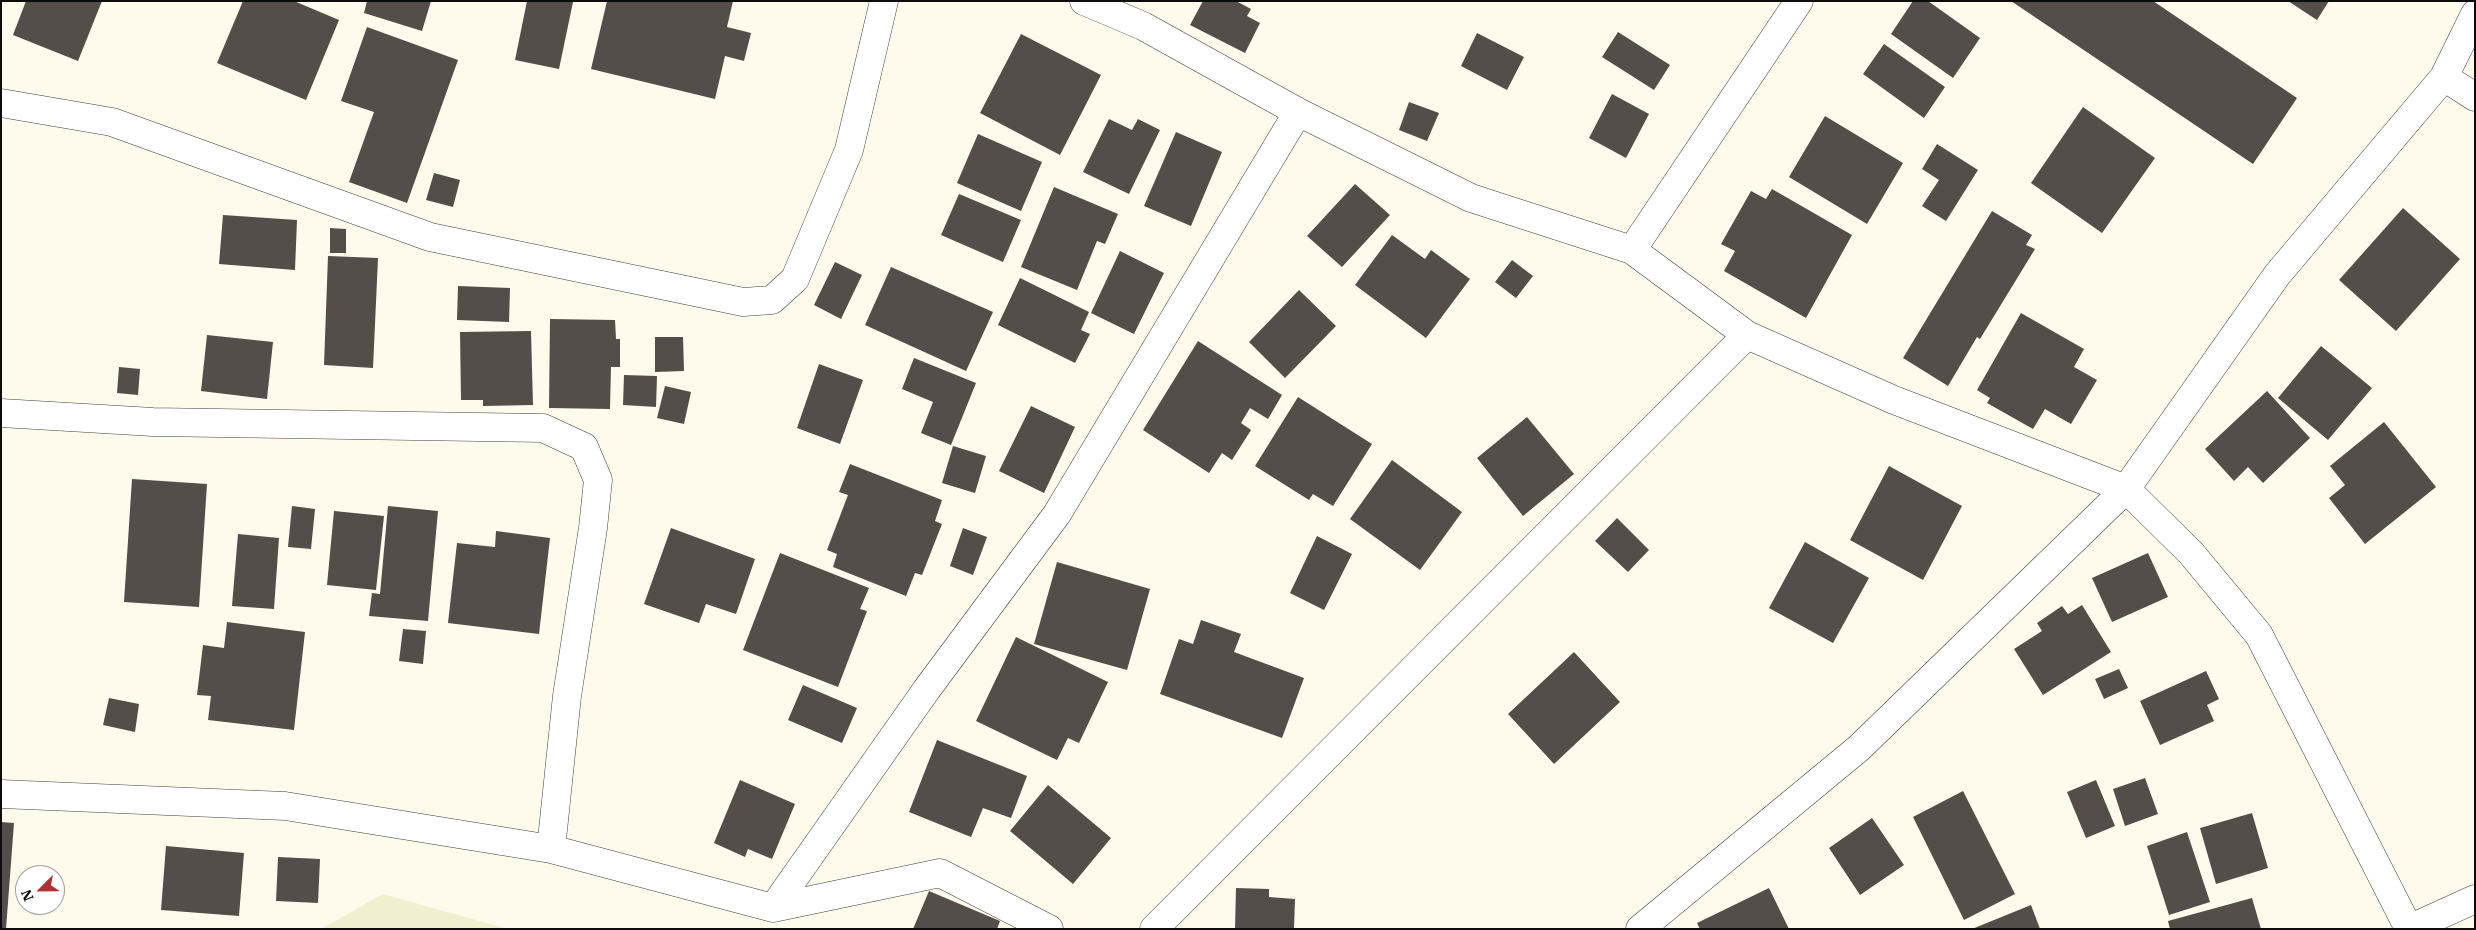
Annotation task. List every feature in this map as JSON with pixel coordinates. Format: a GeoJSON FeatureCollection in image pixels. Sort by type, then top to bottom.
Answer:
{"type":"FeatureCollection","features":[{"type":"Feature","properties":{"kind":"street"},"geometry":{"type":"LineString","coordinates":[[1,103],[112,122],[430,237],[743,302],[772,300],[795,279],[849,150],[884,1]]}},
{"type":"Feature","properties":{"kind":"street"},"geometry":{"type":"LineString","coordinates":[[1084,1],[1143,26],[1298,112],[1471,198],[1632,250],[1747,335],[1894,400],[2126,489],[2191,553],[2259,635],[2409,929],[2475,899]]}},
{"type":"Feature","properties":{"kind":"street"},"geometry":{"type":"LineString","coordinates":[[1632,250],[1799,1]]}},
{"type":"Feature","properties":{"kind":"street"},"geometry":{"type":"LineString","coordinates":[[1640,929],[1859,748],[2126,489],[2277,275],[2444,77],[2475,14]]}},
{"type":"Feature","properties":{"kind":"street"},"geometry":{"type":"LineString","coordinates":[[2444,77],[2475,97]]}},
{"type":"Feature","properties":{"kind":"street"},"geometry":{"type":"LineString","coordinates":[[773,908],[927,689],[1057,514],[1298,112]]}},
{"type":"Feature","properties":{"kind":"street"},"geometry":{"type":"LineString","coordinates":[[1154,929],[1747,335]]}},
{"type":"Feature","properties":{"kind":"street"},"geometry":{"type":"LineString","coordinates":[[1,413],[153,422],[543,428],[584,447],[598,480],[593,528],[567,696],[551,849]]}},
{"type":"Feature","properties":{"kind":"street"},"geometry":{"type":"LineString","coordinates":[[1,794],[285,806],[551,849],[773,908],[940,873],[1049,929]]}},
{"type":"Feature","properties":{"kind":"shaded area"},"geometry":{"type":"Polygon","coordinates":[[[383,894],[508,929],[321,929],[383,894]]]}},
{"type":"Feature","properties":{"kind":"building"},"geometry":{"type":"Polygon","coordinates":[[[26,1],[102,1],[78,61],[13,35],[26,1]]]}},
{"type":"Feature","properties":{"kind":"building"},"geometry":{"type":"Polygon","coordinates":[[[243,1],[294,1],[339,20],[306,100],[217,63],[243,1]]]}},
{"type":"Feature","properties":{"kind":"building"},"geometry":{"type":"Polygon","coordinates":[[[367,1],[431,1],[422,31],[364,13],[367,1]]]}},
{"type":"Feature","properties":{"kind":"building"},"geometry":{"type":"Polygon","coordinates":[[[527,1],[573,2],[559,69],[515,60],[527,1]]]}},
{"type":"Feature","properties":{"kind":"building"},"geometry":{"type":"Polygon","coordinates":[[[607,1],[733,1],[727,27],[751,33],[744,61],[725,56],[715,99],[591,69],[607,1]]]}},
{"type":"Feature","properties":{"kind":"building"},"geometry":{"type":"Polygon","coordinates":[[[1203,1],[1236,1],[1251,9],[1247,16],[1260,23],[1245,53],[1190,25],[1203,1]]]}},
{"type":"Feature","properties":{"kind":"building"},"geometry":{"type":"Polygon","coordinates":[[[1913,1],[1928,1],[1980,38],[1953,78],[1891,34],[1913,1]]]}},
{"type":"Feature","properties":{"kind":"building"},"geometry":{"type":"Polygon","coordinates":[[[2011,1],[2153,1],[2297,98],[2253,164],[2011,1]]]}},
{"type":"Feature","properties":{"kind":"building"},"geometry":{"type":"Polygon","coordinates":[[[2288,1],[2329,1],[2317,20],[2288,1]]]}},
{"type":"Feature","properties":{"kind":"building"},"geometry":{"type":"Polygon","coordinates":[[[367,27],[458,60],[407,203],[349,182],[374,112],[341,101],[367,27]]]}},
{"type":"Feature","properties":{"kind":"building"},"geometry":{"type":"Polygon","coordinates":[[[1618,32],[1670,65],[1654,90],[1602,57],[1618,32]]]}},
{"type":"Feature","properties":{"kind":"building"},"geometry":{"type":"Polygon","coordinates":[[[1477,33],[1524,57],[1507,90],[1461,66],[1477,33]]]}},
{"type":"Feature","properties":{"kind":"building"},"geometry":{"type":"Polygon","coordinates":[[[1021,34],[1101,75],[1060,155],[980,113],[1021,34]]]}},
{"type":"Feature","properties":{"kind":"building"},"geometry":{"type":"Polygon","coordinates":[[[1884,44],[1945,87],[1924,118],[1863,74],[1884,44]]]}},
{"type":"Feature","properties":{"kind":"building"},"geometry":{"type":"Polygon","coordinates":[[[1612,94],[1649,114],[1626,158],[1589,138],[1612,94]]]}},
{"type":"Feature","properties":{"kind":"building"},"geometry":{"type":"Polygon","coordinates":[[[1409,102],[1439,113],[1427,141],[1399,130],[1409,102]]]}},
{"type":"Feature","properties":{"kind":"building"},"geometry":{"type":"Polygon","coordinates":[[[2083,107],[2155,158],[2102,233],[2031,183],[2083,107]]]}},
{"type":"Feature","properties":{"kind":"building"},"geometry":{"type":"Polygon","coordinates":[[[1825,116],[1903,163],[1867,224],[1789,177],[1825,116]]]}},
{"type":"Feature","properties":{"kind":"building"},"geometry":{"type":"Polygon","coordinates":[[[1109,119],[1132,130],[1138,119],[1160,130],[1129,194],[1083,172],[1109,119]]]}},
{"type":"Feature","properties":{"kind":"building"},"geometry":{"type":"Polygon","coordinates":[[[1176,132],[1222,152],[1191,226],[1144,206],[1176,132]]]}},
{"type":"Feature","properties":{"kind":"building"},"geometry":{"type":"Polygon","coordinates":[[[978,134],[1042,162],[1021,211],[957,183],[978,134]]]}},
{"type":"Feature","properties":{"kind":"building"},"geometry":{"type":"Polygon","coordinates":[[[1937,144],[1978,170],[1946,221],[1922,206],[1939,180],[1922,169],[1937,144]]]}},
{"type":"Feature","properties":{"kind":"building"},"geometry":{"type":"Polygon","coordinates":[[[434,173],[460,180],[453,207],[426,200],[434,173]]]}},
{"type":"Feature","properties":{"kind":"building"},"geometry":{"type":"Polygon","coordinates":[[[1355,184],[1390,215],[1342,267],[1307,236],[1355,184]]]}},
{"type":"Feature","properties":{"kind":"building"},"geometry":{"type":"Polygon","coordinates":[[[1054,187],[1118,214],[1105,244],[1097,241],[1077,290],[1021,267],[1054,187]]]}},
{"type":"Feature","properties":{"kind":"building"},"geometry":{"type":"Polygon","coordinates":[[[1772,189],[1852,235],[1806,318],[1724,271],[1735,251],[1721,244],[1751,191],[1766,199],[1772,189]]]}},
{"type":"Feature","properties":{"kind":"building"},"geometry":{"type":"Polygon","coordinates":[[[959,194],[1021,220],[1003,262],[941,235],[959,194]]]}},
{"type":"Feature","properties":{"kind":"building"},"geometry":{"type":"Polygon","coordinates":[[[2403,208],[2460,259],[2396,331],[2339,280],[2403,208]]]}},
{"type":"Feature","properties":{"kind":"building"},"geometry":{"type":"Polygon","coordinates":[[[1992,211],[2032,235],[2026,245],[2035,249],[1980,339],[1977,337],[1948,386],[1903,358],[1992,211]]]}},
{"type":"Feature","properties":{"kind":"building"},"geometry":{"type":"Polygon","coordinates":[[[223,215],[297,220],[295,270],[219,264],[223,215]]]}},
{"type":"Feature","properties":{"kind":"building"},"geometry":{"type":"Polygon","coordinates":[[[330,228],[346,229],[346,253],[330,253],[330,228]]]}},
{"type":"Feature","properties":{"kind":"building"},"geometry":{"type":"Polygon","coordinates":[[[1392,235],[1425,259],[1431,250],[1470,279],[1426,338],[1355,285],[1392,235]]]}},
{"type":"Feature","properties":{"kind":"building"},"geometry":{"type":"Polygon","coordinates":[[[1120,251],[1164,273],[1134,334],[1091,313],[1120,251]]]}},
{"type":"Feature","properties":{"kind":"building"},"geometry":{"type":"Polygon","coordinates":[[[328,256],[378,258],[373,368],[324,365],[328,256]]]}},
{"type":"Feature","properties":{"kind":"building"},"geometry":{"type":"Polygon","coordinates":[[[1512,260],[1533,276],[1516,298],[1495,282],[1512,260]]]}},
{"type":"Feature","properties":{"kind":"building"},"geometry":{"type":"Polygon","coordinates":[[[835,262],[862,275],[841,319],[814,305],[835,262]]]}},
{"type":"Feature","properties":{"kind":"building"},"geometry":{"type":"Polygon","coordinates":[[[891,267],[993,312],[966,371],[865,325],[891,267]]]}},
{"type":"Feature","properties":{"kind":"building"},"geometry":{"type":"Polygon","coordinates":[[[1020,278],[1089,312],[1081,330],[1090,334],[1075,363],[998,325],[1020,278]]]}},
{"type":"Feature","properties":{"kind":"building"},"geometry":{"type":"Polygon","coordinates":[[[458,286],[510,288],[509,322],[457,320],[458,286]]]}},
{"type":"Feature","properties":{"kind":"building"},"geometry":{"type":"Polygon","coordinates":[[[1299,290],[1336,326],[1285,378],[1249,342],[1299,290]]]}},
{"type":"Feature","properties":{"kind":"building"},"geometry":{"type":"Polygon","coordinates":[[[2021,313],[2084,349],[2074,367],[2097,380],[2071,424],[2045,409],[2033,429],[1987,403],[1990,398],[1977,390],[2021,313]]]}},
{"type":"Feature","properties":{"kind":"building"},"geometry":{"type":"Polygon","coordinates":[[[550,319],[615,320],[616,339],[620,339],[620,367],[611,367],[610,409],[549,408],[550,319]]]}},
{"type":"Feature","properties":{"kind":"building"},"geometry":{"type":"Polygon","coordinates":[[[531,331],[533,405],[483,406],[483,400],[461,400],[460,332],[531,331]]]}},
{"type":"Feature","properties":{"kind":"building"},"geometry":{"type":"Polygon","coordinates":[[[207,335],[273,342],[267,399],[201,391],[207,335]]]}},
{"type":"Feature","properties":{"kind":"building"},"geometry":{"type":"Polygon","coordinates":[[[655,337],[683,337],[684,371],[655,372],[655,337]]]}},
{"type":"Feature","properties":{"kind":"building"},"geometry":{"type":"Polygon","coordinates":[[[1198,341],[1282,395],[1268,419],[1250,408],[1241,423],[1251,430],[1232,460],[1222,453],[1209,473],[1143,430],[1198,341]]]}},
{"type":"Feature","properties":{"kind":"building"},"geometry":{"type":"Polygon","coordinates":[[[2321,346],[2372,388],[2328,440],[2278,398],[2321,346]]]}},
{"type":"Feature","properties":{"kind":"building"},"geometry":{"type":"Polygon","coordinates":[[[914,358],[976,383],[951,445],[921,433],[933,402],[902,389],[914,358]]]}},
{"type":"Feature","properties":{"kind":"building"},"geometry":{"type":"Polygon","coordinates":[[[819,364],[863,380],[840,444],[797,428],[819,364]]]}},
{"type":"Feature","properties":{"kind":"building"},"geometry":{"type":"Polygon","coordinates":[[[119,367],[140,369],[138,395],[117,393],[119,367]]]}},
{"type":"Feature","properties":{"kind":"building"},"geometry":{"type":"Polygon","coordinates":[[[624,375],[657,376],[656,407],[623,405],[624,375]]]}},
{"type":"Feature","properties":{"kind":"building"},"geometry":{"type":"Polygon","coordinates":[[[665,386],[691,392],[684,424],[657,418],[665,386]]]}},
{"type":"Feature","properties":{"kind":"building"},"geometry":{"type":"Polygon","coordinates":[[[2267,391],[2310,438],[2263,483],[2248,467],[2234,481],[2205,449],[2267,391]]]}},
{"type":"Feature","properties":{"kind":"building"},"geometry":{"type":"Polygon","coordinates":[[[1298,397],[1372,444],[1333,506],[1313,494],[1309,500],[1255,466],[1298,397]]]}},
{"type":"Feature","properties":{"kind":"building"},"geometry":{"type":"Polygon","coordinates":[[[1031,406],[1075,427],[1044,493],[999,471],[1031,406]]]}},
{"type":"Feature","properties":{"kind":"building"},"geometry":{"type":"Polygon","coordinates":[[[1527,417],[1574,474],[1523,516],[1477,458],[1527,417]]]}},
{"type":"Feature","properties":{"kind":"building"},"geometry":{"type":"Polygon","coordinates":[[[2384,422],[2436,487],[2365,544],[2329,498],[2345,485],[2330,466],[2384,422]]]}},
{"type":"Feature","properties":{"kind":"building"},"geometry":{"type":"Polygon","coordinates":[[[953,446],[986,456],[975,493],[942,483],[953,446]]]}},
{"type":"Feature","properties":{"kind":"building"},"geometry":{"type":"Polygon","coordinates":[[[1392,460],[1462,512],[1420,570],[1350,519],[1392,460]]]}},
{"type":"Feature","properties":{"kind":"building"},"geometry":{"type":"Polygon","coordinates":[[[850,464],[942,500],[935,521],[942,524],[922,575],[915,573],[906,596],[833,567],[837,554],[827,550],[848,495],[839,492],[850,464]]]}},
{"type":"Feature","properties":{"kind":"building"},"geometry":{"type":"Polygon","coordinates":[[[1889,466],[1962,506],[1923,580],[1850,540],[1889,466]]]}},
{"type":"Feature","properties":{"kind":"building"},"geometry":{"type":"Polygon","coordinates":[[[132,479],[207,484],[199,607],[124,602],[132,479]]]}},
{"type":"Feature","properties":{"kind":"building"},"geometry":{"type":"Polygon","coordinates":[[[292,506],[315,509],[311,549],[288,547],[292,506]]]}},
{"type":"Feature","properties":{"kind":"building"},"geometry":{"type":"Polygon","coordinates":[[[388,506],[438,511],[428,621],[369,616],[372,593],[380,594],[388,506]]]}},
{"type":"Feature","properties":{"kind":"building"},"geometry":{"type":"Polygon","coordinates":[[[334,511],[384,516],[376,590],[327,585],[334,511]]]}},
{"type":"Feature","properties":{"kind":"building"},"geometry":{"type":"Polygon","coordinates":[[[1617,518],[1649,550],[1628,572],[1595,541],[1617,518]]]}},
{"type":"Feature","properties":{"kind":"building"},"geometry":{"type":"Polygon","coordinates":[[[671,528],[755,559],[736,614],[706,604],[699,623],[644,604],[671,528]]]}},
{"type":"Feature","properties":{"kind":"building"},"geometry":{"type":"Polygon","coordinates":[[[963,528],[987,537],[973,575],[950,566],[963,528]]]}},
{"type":"Feature","properties":{"kind":"building"},"geometry":{"type":"Polygon","coordinates":[[[496,531],[550,538],[539,634],[448,623],[457,543],[495,547],[496,531]]]}},
{"type":"Feature","properties":{"kind":"building"},"geometry":{"type":"Polygon","coordinates":[[[238,534],[279,538],[274,609],[232,606],[238,534]]]}},
{"type":"Feature","properties":{"kind":"building"},"geometry":{"type":"Polygon","coordinates":[[[1317,536],[1352,554],[1324,610],[1290,593],[1317,536]]]}},
{"type":"Feature","properties":{"kind":"building"},"geometry":{"type":"Polygon","coordinates":[[[1805,542],[1869,578],[1833,643],[1769,608],[1805,542]]]}},
{"type":"Feature","properties":{"kind":"building"},"geometry":{"type":"Polygon","coordinates":[[[780,553],[869,588],[860,609],[867,611],[838,687],[743,650],[780,553]]]}},
{"type":"Feature","properties":{"kind":"building"},"geometry":{"type":"Polygon","coordinates":[[[2148,553],[2168,597],[2112,622],[2092,578],[2148,553]]]}},
{"type":"Feature","properties":{"kind":"building"},"geometry":{"type":"Polygon","coordinates":[[[1057,562],[1150,589],[1127,670],[1034,644],[1057,562]]]}},
{"type":"Feature","properties":{"kind":"building"},"geometry":{"type":"Polygon","coordinates":[[[2082,605],[2111,652],[2043,695],[2014,649],[2042,631],[2037,623],[2062,606],[2068,614],[2082,605]]]}},
{"type":"Feature","properties":{"kind":"building"},"geometry":{"type":"Polygon","coordinates":[[[1201,620],[1241,634],[1234,652],[1304,678],[1282,738],[1160,694],[1179,639],[1193,644],[1201,620]]]}},
{"type":"Feature","properties":{"kind":"building"},"geometry":{"type":"Polygon","coordinates":[[[227,622],[305,632],[294,730],[208,720],[211,696],[197,695],[203,645],[224,648],[227,622]]]}},
{"type":"Feature","properties":{"kind":"building"},"geometry":{"type":"Polygon","coordinates":[[[403,629],[426,631],[423,664],[399,661],[403,629]]]}},
{"type":"Feature","properties":{"kind":"building"},"geometry":{"type":"Polygon","coordinates":[[[1016,637],[1108,682],[1079,743],[1068,738],[1057,760],[976,721],[1016,637]]]}},
{"type":"Feature","properties":{"kind":"building"},"geometry":{"type":"Polygon","coordinates":[[[1574,652],[1620,702],[1554,764],[1508,714],[1574,652]]]}},
{"type":"Feature","properties":{"kind":"building"},"geometry":{"type":"Polygon","coordinates":[[[2119,669],[2128,688],[2104,699],[2095,679],[2119,669]]]}},
{"type":"Feature","properties":{"kind":"building"},"geometry":{"type":"Polygon","coordinates":[[[2206,671],[2219,699],[2207,705],[2214,721],[2160,745],[2140,701],[2206,671]]]}},
{"type":"Feature","properties":{"kind":"building"},"geometry":{"type":"Polygon","coordinates":[[[803,685],[857,708],[842,743],[788,720],[803,685]]]}},
{"type":"Feature","properties":{"kind":"building"},"geometry":{"type":"Polygon","coordinates":[[[109,698],[139,704],[135,732],[103,725],[109,698]]]}},
{"type":"Feature","properties":{"kind":"building"},"geometry":{"type":"Polygon","coordinates":[[[937,740],[1027,776],[1011,818],[983,808],[971,837],[909,812],[937,740]]]}},
{"type":"Feature","properties":{"kind":"building"},"geometry":{"type":"Polygon","coordinates":[[[2145,778],[2158,814],[2125,826],[2113,789],[2145,778]]]}},
{"type":"Feature","properties":{"kind":"building"},"geometry":{"type":"Polygon","coordinates":[[[740,780],[795,804],[772,859],[748,849],[745,857],[714,843],[740,780]]]}},
{"type":"Feature","properties":{"kind":"building"},"geometry":{"type":"Polygon","coordinates":[[[2096,780],[2115,826],[2086,838],[2067,792],[2096,780]]]}},
{"type":"Feature","properties":{"kind":"building"},"geometry":{"type":"Polygon","coordinates":[[[1048,785],[1111,838],[1073,884],[1010,831],[1048,785]]]}},
{"type":"Feature","properties":{"kind":"building"},"geometry":{"type":"Polygon","coordinates":[[[1963,791],[2015,894],[1964,920],[1913,817],[1963,791]]]}},
{"type":"Feature","properties":{"kind":"building"},"geometry":{"type":"Polygon","coordinates":[[[2252,813],[2268,868],[2216,884],[2200,828],[2252,813]]]}},
{"type":"Feature","properties":{"kind":"building"},"geometry":{"type":"Polygon","coordinates":[[[1872,818],[1904,865],[1860,895],[1829,848],[1872,818]]]}},
{"type":"Feature","properties":{"kind":"building"},"geometry":{"type":"Polygon","coordinates":[[[1,822],[14,823],[6,929],[1,929],[1,822]]]}},
{"type":"Feature","properties":{"kind":"building"},"geometry":{"type":"Polygon","coordinates":[[[2187,832],[2210,902],[2169,915],[2147,846],[2187,832]]]}},
{"type":"Feature","properties":{"kind":"building"},"geometry":{"type":"Polygon","coordinates":[[[166,846],[244,853],[239,916],[161,910],[166,846]]]}},
{"type":"Feature","properties":{"kind":"building"},"geometry":{"type":"Polygon","coordinates":[[[278,857],[320,859],[318,903],[276,901],[278,857]]]}},
{"type":"Feature","properties":{"kind":"building"},"geometry":{"type":"Polygon","coordinates":[[[1236,888],[1269,889],[1269,897],[1295,899],[1294,929],[1235,929],[1236,888]]]}},
{"type":"Feature","properties":{"kind":"building"},"geometry":{"type":"Polygon","coordinates":[[[1769,888],[1789,929],[1700,929],[1697,923],[1769,888]]]}},
{"type":"Feature","properties":{"kind":"building"},"geometry":{"type":"Polygon","coordinates":[[[929,891],[1000,921],[997,929],[913,929],[929,891]]]}},
{"type":"Feature","properties":{"kind":"building"},"geometry":{"type":"Polygon","coordinates":[[[2252,898],[2261,929],[2170,929],[2168,921],[2252,898]]]}},
{"type":"Feature","properties":{"kind":"building"},"geometry":{"type":"Polygon","coordinates":[[[2031,905],[2040,929],[1972,929],[2031,905]]]}}]}
